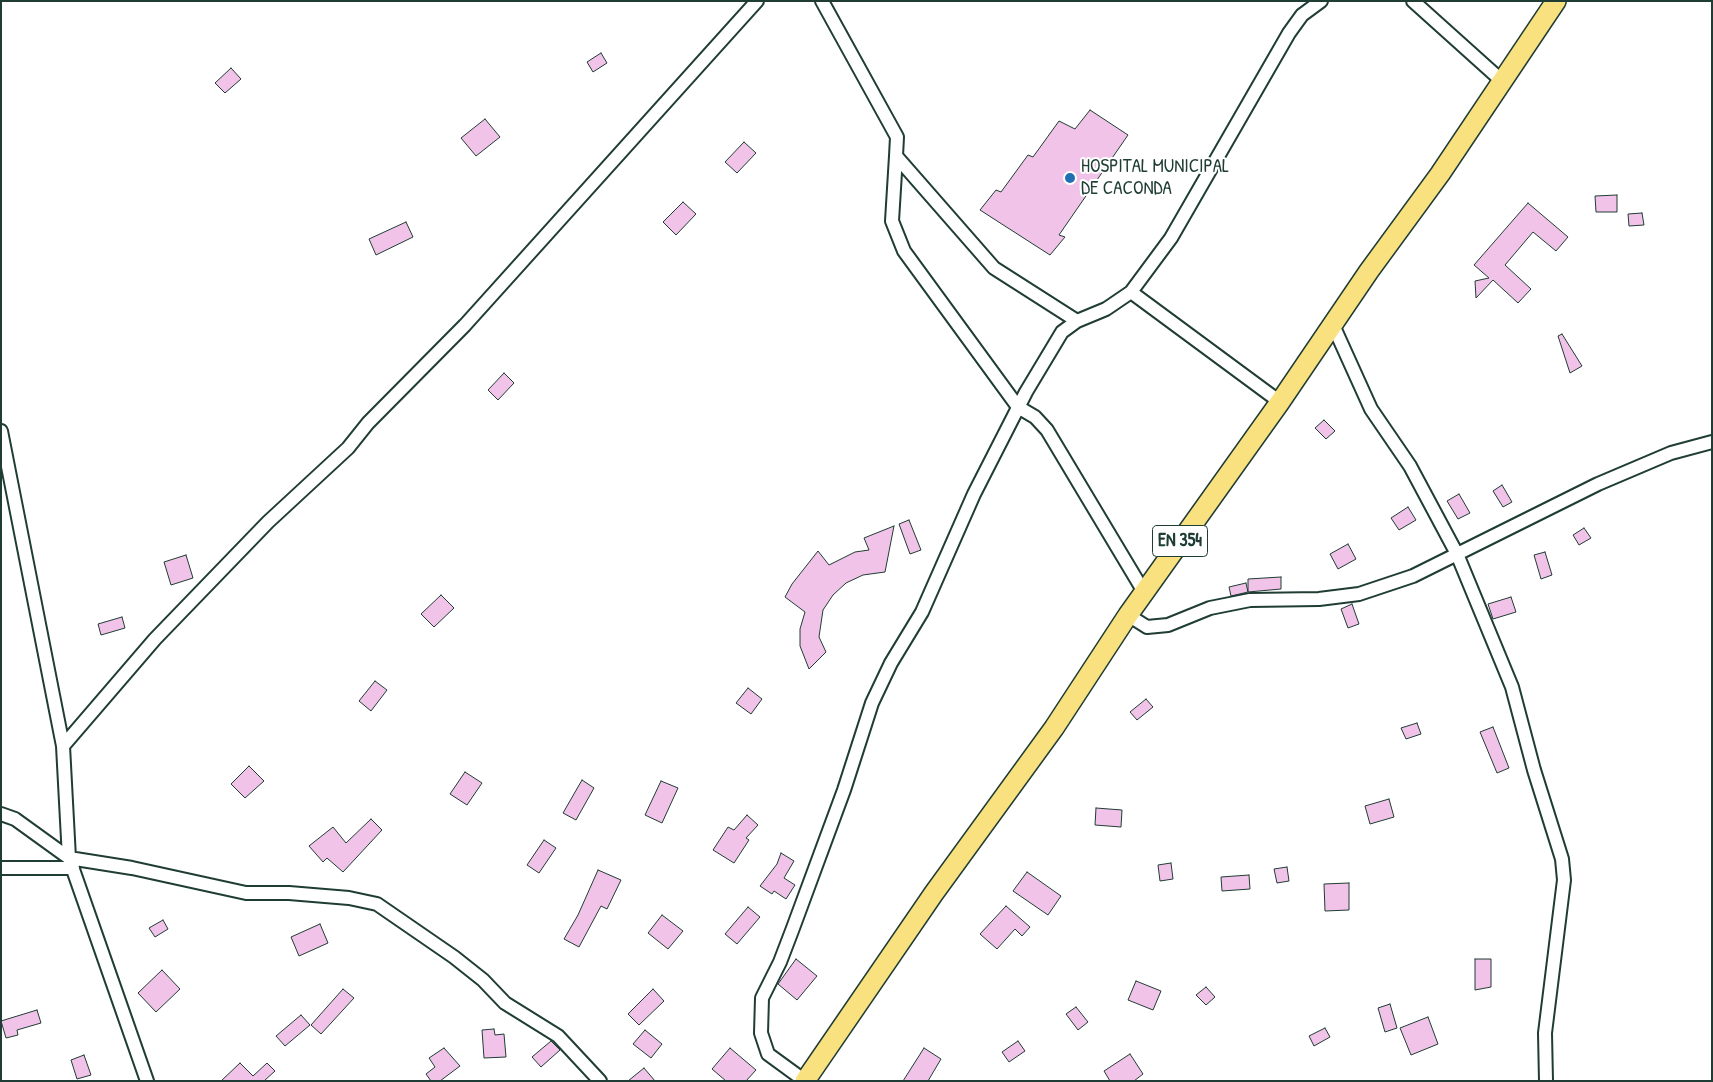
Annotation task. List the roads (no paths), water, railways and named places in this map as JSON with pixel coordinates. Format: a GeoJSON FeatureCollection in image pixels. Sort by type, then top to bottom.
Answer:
{"type":"FeatureCollection","features":[{"type":"Feature","properties":{"kind":"main road","name":"EN 354"},"geometry":{"type":"LineString","coordinates":[[805,1081],[934,893],[1054,728],[1128,615],[1280,402],[1369,270],[1440,174],[1556,1]]}},
{"type":"Feature","properties":{"kind":"street"},"geometry":{"type":"LineString","coordinates":[[63,746],[155,639],[268,522],[348,448],[368,423],[465,326],[757,1]]}},
{"type":"Feature","properties":{"kind":"street"},"geometry":{"type":"LineString","coordinates":[[822,1],[897,137],[892,221],[900,243],[1018,408],[1035,417],[1060,449],[1112,542],[1144,592]]}},
{"type":"Feature","properties":{"kind":"street"},"geometry":{"type":"LineString","coordinates":[[805,1081],[768,1054],[761,1032],[762,998],[780,962],[844,790],[872,703],[891,663],[922,612],[974,494],[1018,408],[1062,332],[1077,321],[1106,309],[1131,292],[1171,238],[1289,32],[1302,15],[1321,1]]}},
{"type":"Feature","properties":{"kind":"street"},"geometry":{"type":"LineString","coordinates":[[1413,1],[1502,81]]}},
{"type":"Feature","properties":{"kind":"street"},"geometry":{"type":"LineString","coordinates":[[896,156],[994,268],[1077,321]]}},
{"type":"Feature","properties":{"kind":"street"},"geometry":{"type":"LineString","coordinates":[[1131,292],[1280,402]]}},
{"type":"Feature","properties":{"kind":"street"},"geometry":{"type":"LineString","coordinates":[[1333,325],[1371,409],[1410,466],[1457,554],[1512,687],[1536,778],[1562,859],[1564,880],[1545,1033],[1546,1081]]}},
{"type":"Feature","properties":{"kind":"street"},"geometry":{"type":"LineString","coordinates":[[1,431],[63,746],[71,863],[147,1081]]}},
{"type":"Feature","properties":{"kind":"street"},"geometry":{"type":"LineString","coordinates":[[1128,615],[1147,628],[1168,625],[1210,608],[1250,600],[1318,599],[1359,594],[1413,576],[1598,484],[1671,454],[1712,442]]}},
{"type":"Feature","properties":{"kind":"street"},"geometry":{"type":"LineString","coordinates":[[1,814],[15,819],[71,863]]}},
{"type":"Feature","properties":{"kind":"street"},"geometry":{"type":"LineString","coordinates":[[1,868],[71,863],[132,868],[246,893],[289,893],[349,898],[377,904],[454,957],[483,980],[505,1003],[558,1036],[600,1081]]}},
{"type":"Feature","properties":{"kind":"place","name":"HOSPITAL MUNICIPAL DE CACONDA"},"geometry":{"type":"Point","coordinates":[1070,178]}}]}
